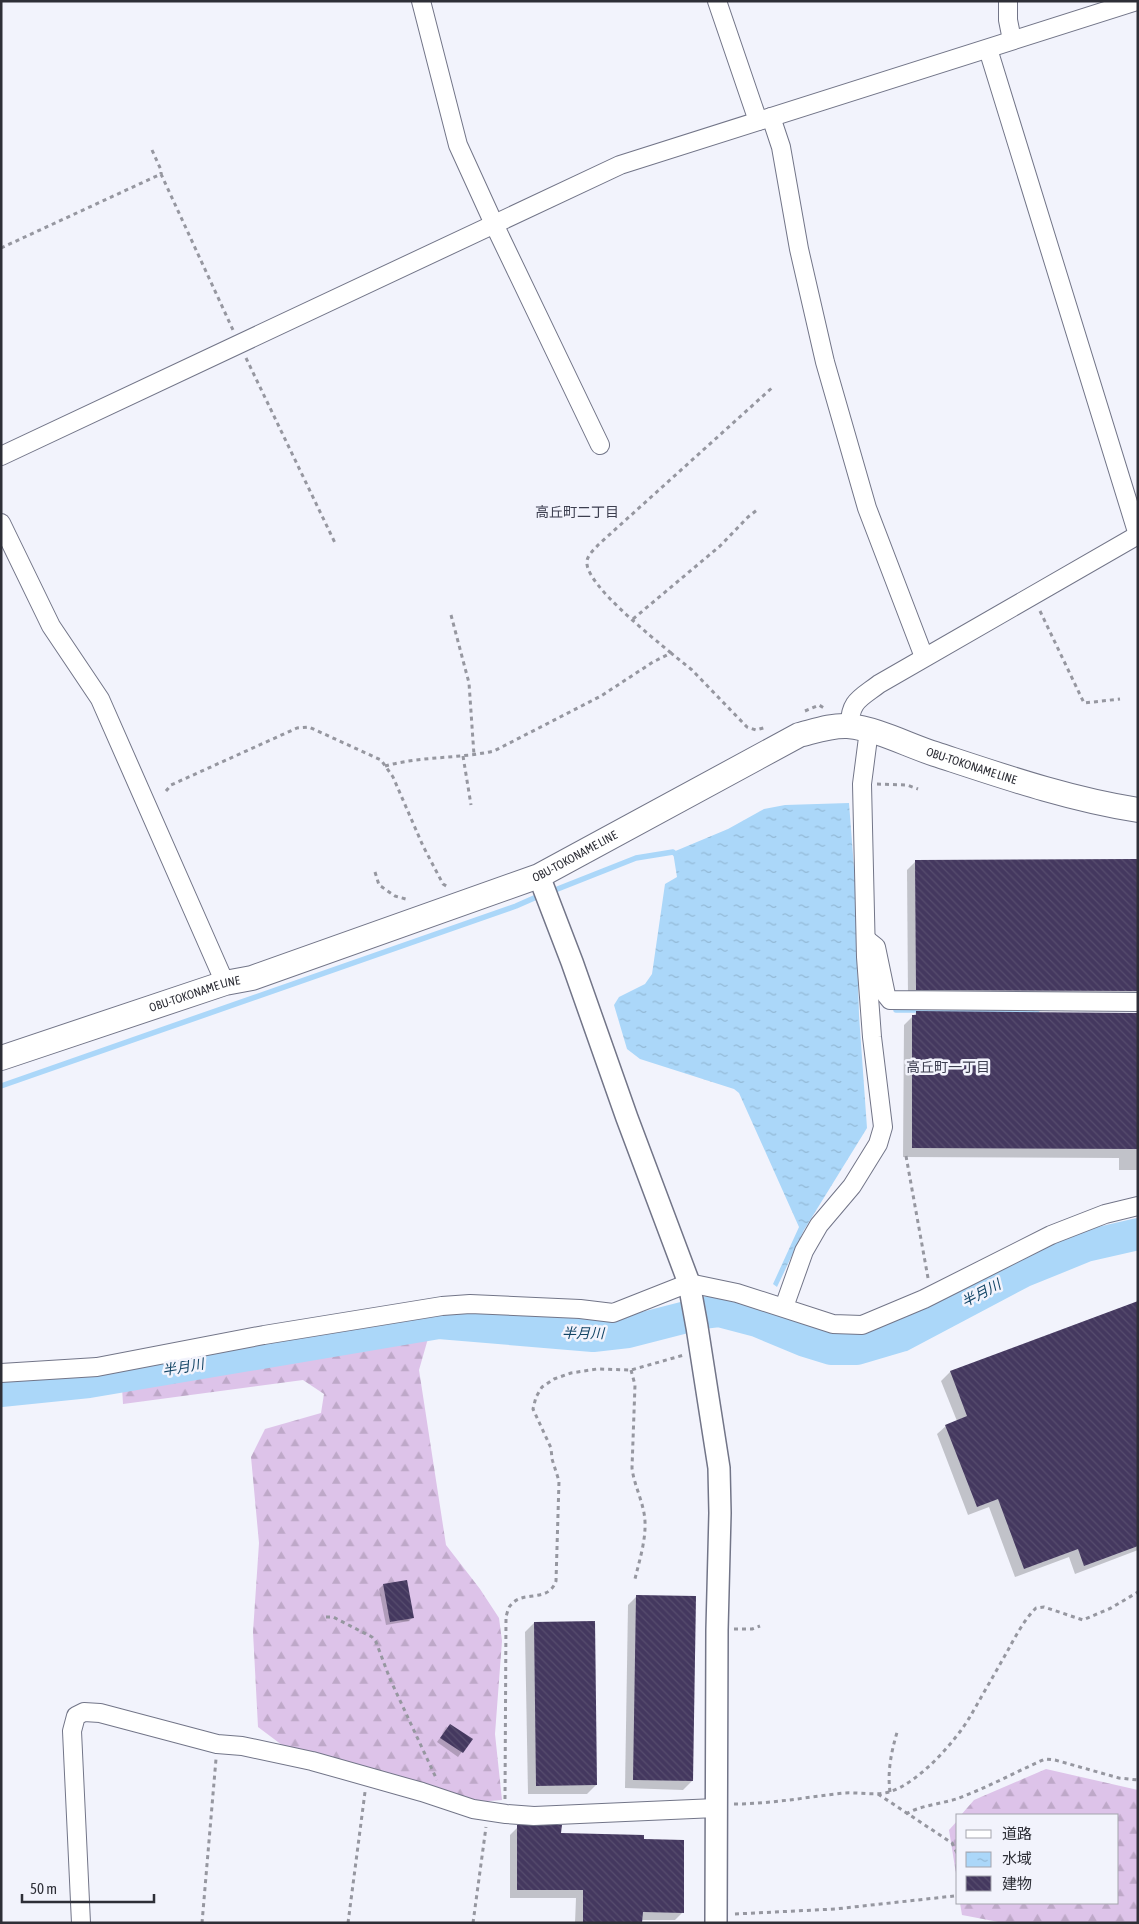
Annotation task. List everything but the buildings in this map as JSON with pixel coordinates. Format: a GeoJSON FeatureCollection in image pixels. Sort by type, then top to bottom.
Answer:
{"type":"FeatureCollection","features":[{"type":"Feature","properties":{"kind":"main road","name":"OBU-TOKONAME LINE"},"geometry":{"type":"LineString","coordinates":[[1,1058],[225,983],[252,978],[539,876],[799,735],[852,727],[1039,789],[1138,810]]}},
{"type":"Feature","properties":{"kind":"street"},"geometry":{"type":"LineString","coordinates":[[421,1],[458,145],[600,445]]}},
{"type":"Feature","properties":{"kind":"street"},"geometry":{"type":"LineString","coordinates":[[717,1],[765,119],[781,147],[799,249],[825,362],[867,508],[924,658]]}},
{"type":"Feature","properties":{"kind":"street"},"geometry":{"type":"LineString","coordinates":[[1008,1],[1008,20],[1012,40]]}},
{"type":"Feature","properties":{"kind":"street"},"geometry":{"type":"LineString","coordinates":[[1,456],[620,165],[1137,1]]}},
{"type":"Feature","properties":{"kind":"street"},"geometry":{"type":"LineString","coordinates":[[784,1307],[804,1251],[819,1225],[852,1186],[878,1144],[883,1126],[872,1037],[866,938],[862,784],[850,714],[855,703],[879,684],[1138,535],[988,49]]}},
{"type":"Feature","properties":{"kind":"street"},"geometry":{"type":"LineString","coordinates":[[1,523],[51,626],[100,699],[225,983]]}},
{"type":"Feature","properties":{"kind":"street"},"geometry":{"type":"LineString","coordinates":[[539,876],[572,962],[690,1291],[697,1327],[719,1468],[716,1919]]}},
{"type":"Feature","properties":{"kind":"street"},"geometry":{"type":"LineString","coordinates":[[866,938],[876,947],[886,995],[890,1000],[1138,1002]]}},
{"type":"Feature","properties":{"kind":"street"},"geometry":{"type":"LineString","coordinates":[[1,1373],[97,1367],[264,1334],[442,1306],[480,1304],[580,1309],[613,1313],[690,1291],[737,1293],[833,1324],[862,1325],[933,1294],[1051,1234],[1105,1214],[1138,1206]]}},
{"type":"Feature","properties":{"kind":"street"},"geometry":{"type":"LineString","coordinates":[[81,1923],[72,1731],[76,1716],[84,1712],[100,1713],[217,1744],[242,1746],[312,1761],[488,1812],[534,1816],[582,1815],[716,1805]]}},
{"type":"Feature","properties":{"kind":"path"},"geometry":{"type":"LineString","coordinates":[[152,150],[161,174],[240,345],[336,545]]}},
{"type":"Feature","properties":{"kind":"path"},"geometry":{"type":"LineString","coordinates":[[1,248],[161,174]]}},
{"type":"Feature","properties":{"kind":"path"},"geometry":{"type":"LineString","coordinates":[[774,386],[590,554],[586,562],[598,585],[613,602],[692,670],[748,727],[756,730],[775,724]]}},
{"type":"Feature","properties":{"kind":"path"},"geometry":{"type":"LineString","coordinates":[[633,619],[720,546],[757,510]]}},
{"type":"Feature","properties":{"kind":"path"},"geometry":{"type":"LineString","coordinates":[[1032,595],[1084,703],[1120,698]]}},
{"type":"Feature","properties":{"kind":"path"},"geometry":{"type":"LineString","coordinates":[[451,616],[469,683],[474,755]]}},
{"type":"Feature","properties":{"kind":"path"},"geometry":{"type":"LineString","coordinates":[[385,766],[400,762],[474,755],[494,751],[585,705],[671,653]]}},
{"type":"Feature","properties":{"kind":"path"},"geometry":{"type":"LineString","coordinates":[[802,712],[819,704],[833,717],[852,727]]}},
{"type":"Feature","properties":{"kind":"path"},"geometry":{"type":"LineString","coordinates":[[166,792],[171,786],[297,728],[309,728],[319,731],[381,760],[393,777],[423,846],[443,884],[449,888]]}},
{"type":"Feature","properties":{"kind":"path"},"geometry":{"type":"LineString","coordinates":[[463,756],[471,805]]}},
{"type":"Feature","properties":{"kind":"path"},"geometry":{"type":"LineString","coordinates":[[862,784],[907,785],[918,789]]}},
{"type":"Feature","properties":{"kind":"path"},"geometry":{"type":"LineString","coordinates":[[375,872],[379,884],[385,889],[395,896],[428,906],[430,914]]}},
{"type":"Feature","properties":{"kind":"path"},"geometry":{"type":"LineString","coordinates":[[906,1156],[928,1278],[933,1294]]}},
{"type":"Feature","properties":{"kind":"path"},"geometry":{"type":"LineString","coordinates":[[506,1814],[506,1617],[510,1606],[519,1599],[546,1594],[553,1589],[556,1581],[559,1481],[552,1459],[551,1448],[533,1409],[536,1397],[542,1387],[554,1379],[571,1373],[597,1369],[631,1370],[700,1351]]}},
{"type":"Feature","properties":{"kind":"path"},"geometry":{"type":"LineString","coordinates":[[631,1370],[635,1385],[633,1480],[644,1516],[644,1538],[635,1579]]}},
{"type":"Feature","properties":{"kind":"path"},"geometry":{"type":"LineString","coordinates":[[716,1805],[757,1804],[845,1793],[877,1794],[890,1792],[913,1778],[947,1749],[964,1727],[1020,1629],[1036,1608],[1044,1607],[1083,1620],[1110,1608],[1138,1592]]}},
{"type":"Feature","properties":{"kind":"path"},"geometry":{"type":"LineString","coordinates":[[326,1617],[333,1617],[372,1637],[376,1642],[390,1679],[444,1794],[442,1799]]}},
{"type":"Feature","properties":{"kind":"path"},"geometry":{"type":"LineString","coordinates":[[717,1630],[752,1629],[760,1626]]}},
{"type":"Feature","properties":{"kind":"path"},"geometry":{"type":"LineString","coordinates":[[890,1792],[888,1780],[889,1766],[898,1728]]}},
{"type":"Feature","properties":{"kind":"path"},"geometry":{"type":"LineString","coordinates":[[202,1923],[217,1744]]}},
{"type":"Feature","properties":{"kind":"path"},"geometry":{"type":"LineString","coordinates":[[906,1814],[958,1798],[1045,1759],[1119,1778],[1138,1780]]}},
{"type":"Feature","properties":{"kind":"path"},"geometry":{"type":"LineString","coordinates":[[348,1923],[364,1807],[366,1776]]}},
{"type":"Feature","properties":{"kind":"path"},"geometry":{"type":"LineString","coordinates":[[877,1794],[952,1843],[956,1851]]}},
{"type":"Feature","properties":{"kind":"path"},"geometry":{"type":"LineString","coordinates":[[473,1923],[488,1812]]}},
{"type":"Feature","properties":{"kind":"path"},"geometry":{"type":"LineString","coordinates":[[716,1919],[954,1896]]}},
{"type":"Feature","properties":{"kind":"green space"},"geometry":{"type":"Polygon","coordinates":[[[431,1328],[419,1370],[446,1545],[480,1589],[499,1618],[502,1641],[495,1734],[502,1800],[477,1802],[286,1748],[258,1727],[253,1632],[259,1543],[251,1457],[265,1429],[321,1413],[324,1394],[303,1380],[123,1404],[122,1387],[431,1328]]]}},
{"type":"Feature","properties":{"kind":"green space"},"geometry":{"type":"Polygon","coordinates":[[[1046,1769],[1138,1790],[1138,1923],[1004,1923],[962,1915],[960,1904],[1119,1904],[1119,1814],[962,1814],[974,1800],[1046,1769]]]}},
{"type":"Feature","properties":{"kind":"green space"},"geometry":{"type":"Polygon","coordinates":[[[956,1822],[956,1874],[949,1830],[956,1822]]]}},
{"type":"Feature","properties":{"kind":"water"},"geometry":{"type":"Polygon","coordinates":[[[849,803],[855,881],[859,1015],[867,1128],[804,1230],[777,1287],[773,1284],[799,1227],[739,1093],[734,1089],[640,1059],[627,1049],[614,1005],[619,997],[645,984],[652,974],[665,884],[677,877],[673,852],[728,829],[764,809],[785,805],[849,803]]]}},
{"type":"Feature","properties":{"kind":"waterway"},"geometry":{"type":"LineString","coordinates":[[550,892],[636,858],[673,852],[679,857]]}},
{"type":"Feature","properties":{"kind":"waterway"},"geometry":{"type":"LineString","coordinates":[[1,1086],[516,906],[541,895]]}},
{"type":"Feature","properties":{"kind":"waterway"},"geometry":{"type":"LineString","coordinates":[[896,1010],[1037,1010]]}},
{"type":"Feature","properties":{"kind":"waterway","name":"半月川"},"geometry":{"type":"LineString","coordinates":[[1,1391],[89,1382],[439,1323],[593,1336],[628,1332],[702,1313],[719,1311],[757,1321],[805,1341],[831,1349],[857,1349],[901,1336],[1022,1272],[1086,1246],[1138,1234]]}},
{"type":"Feature","properties":{"kind":"district","name":"高丘町二丁目"},"geometry":{"type":"Point","coordinates":[577,512]}},
{"type":"Feature","properties":{"kind":"district","name":"高丘町一丁目"},"geometry":{"type":"Point","coordinates":[948,1067]}}]}
